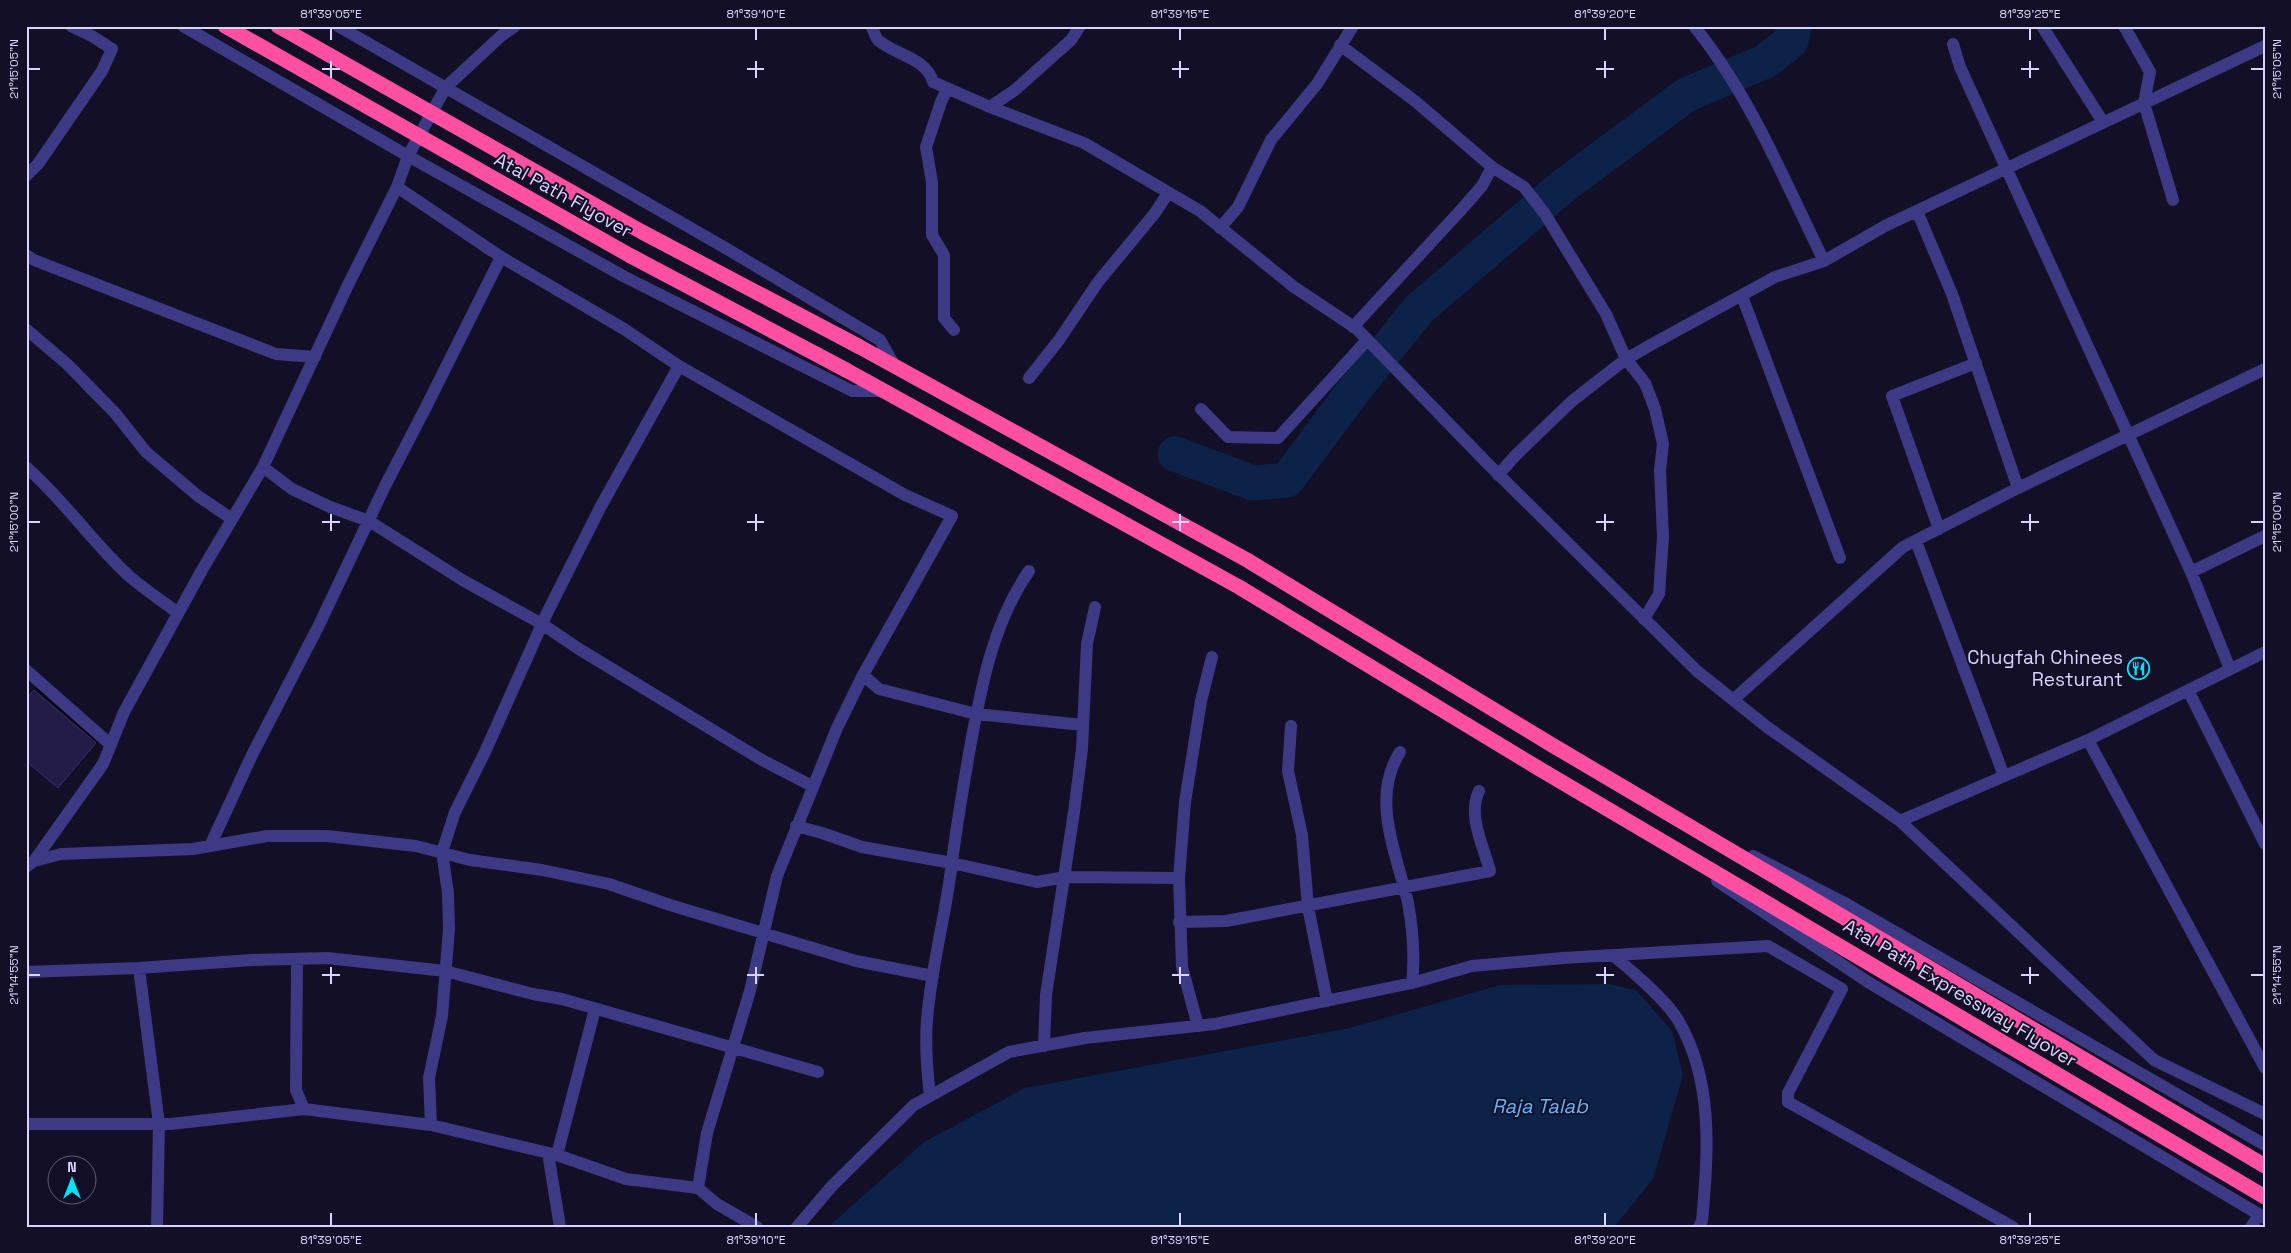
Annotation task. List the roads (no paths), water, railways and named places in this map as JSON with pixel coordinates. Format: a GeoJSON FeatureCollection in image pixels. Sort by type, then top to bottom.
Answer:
{"type":"FeatureCollection","features":[{"type":"Feature","properties":{"kind":"highway","name":"Atal Path Flyover"},"geometry":{"type":"LineString","coordinates":[[225,26],[629,255],[885,391],[1239,587]]}},
{"type":"Feature","properties":{"kind":"highway","name":"Atal Path Flyover"},"geometry":{"type":"LineString","coordinates":[[278,26],[642,232],[858,346],[1247,560]]}},
{"type":"Feature","properties":{"kind":"highway","name":"Atal Path Expressway Flyover"},"geometry":{"type":"LineString","coordinates":[[1247,560],[1650,804],[2265,1166]]}},
{"type":"Feature","properties":{"kind":"highway","name":"Atal Path Expressway Flyover"},"geometry":{"type":"LineString","coordinates":[[1239,587],[1634,825],[2265,1197]]}},
{"type":"Feature","properties":{"kind":"street"},"geometry":{"type":"LineString","coordinates":[[26,176],[38,164],[102,71],[112,49],[92,36],[71,26]]}},
{"type":"Feature","properties":{"kind":"street"},"geometry":{"type":"LineString","coordinates":[[183,26],[408,156],[625,277],[852,391],[885,391]]}},
{"type":"Feature","properties":{"kind":"street"},"geometry":{"type":"LineString","coordinates":[[338,26],[880,340],[896,368]]}},
{"type":"Feature","properties":{"kind":"street"},"geometry":{"type":"LineString","coordinates":[[30,864],[103,764],[124,712],[178,613],[263,467],[348,285],[397,187],[408,156],[446,87],[501,36],[515,26]]}},
{"type":"Feature","properties":{"kind":"street"},"geometry":{"type":"LineString","coordinates":[[871,26],[877,39],[931,72],[934,82],[990,107],[1084,143],[1200,211],[1294,287],[1353,327],[1498,475],[1697,672],[1900,822],[2154,1060],[2265,1114]]}},
{"type":"Feature","properties":{"kind":"street"},"geometry":{"type":"LineString","coordinates":[[990,107],[1015,90],[1036,69],[1071,40],[1080,26]]}},
{"type":"Feature","properties":{"kind":"street"},"geometry":{"type":"LineString","coordinates":[[1220,228],[1238,207],[1271,140],[1317,84],[1353,26]]}},
{"type":"Feature","properties":{"kind":"street"},"geometry":{"type":"LineString","coordinates":[[1694,26],[1719,57],[1773,158],[1824,261]]}},
{"type":"Feature","properties":{"kind":"street"},"geometry":{"type":"LineString","coordinates":[[2042,26],[2103,122]]}},
{"type":"Feature","properties":{"kind":"street"},"geometry":{"type":"LineString","coordinates":[[2124,26],[2150,72],[2144,103],[2173,200]]}},
{"type":"Feature","properties":{"kind":"street"},"geometry":{"type":"LineString","coordinates":[[1953,44],[1960,67],[2191,572],[2230,670]]}},
{"type":"Feature","properties":{"kind":"street"},"geometry":{"type":"LineString","coordinates":[[1340,46],[1415,101],[1492,168],[1524,187],[1545,214],[1606,314],[1626,359],[1645,383],[1655,409],[1662,444],[1660,470],[1663,537],[1659,594],[1644,619]]}},
{"type":"Feature","properties":{"kind":"street"},"geometry":{"type":"LineString","coordinates":[[1498,475],[1572,401],[1626,359],[1775,277],[1824,261],[1917,210],[2265,46]]}},
{"type":"Feature","properties":{"kind":"street"},"geometry":{"type":"LineString","coordinates":[[947,89],[940,102],[926,147],[932,182],[932,235],[944,254],[944,318],[954,330]]}},
{"type":"Feature","properties":{"kind":"street"},"geometry":{"type":"LineString","coordinates":[[1353,327],[1455,217],[1482,186],[1492,168]]}},
{"type":"Feature","properties":{"kind":"street"},"geometry":{"type":"LineString","coordinates":[[397,187],[501,256],[624,329],[679,366],[905,495],[952,516],[864,675],[812,786],[777,876],[767,909],[764,933],[750,992],[707,1133],[698,1188]]}},
{"type":"Feature","properties":{"kind":"street"},"geometry":{"type":"LineString","coordinates":[[1029,378],[1059,340],[1098,282],[1155,214],[1168,193]]}},
{"type":"Feature","properties":{"kind":"street"},"geometry":{"type":"LineString","coordinates":[[1917,210],[1952,294],[2018,488]]}},
{"type":"Feature","properties":{"kind":"street"},"geometry":{"type":"LineString","coordinates":[[26,255],[137,302],[276,354],[315,357]]}},
{"type":"Feature","properties":{"kind":"street"},"geometry":{"type":"LineString","coordinates":[[210,846],[252,755],[319,626],[384,486],[426,407],[501,256]]}},
{"type":"Feature","properties":{"kind":"street"},"geometry":{"type":"LineString","coordinates":[[1742,296],[1840,558]]}},
{"type":"Feature","properties":{"kind":"street"},"geometry":{"type":"LineString","coordinates":[[26,329],[66,364],[114,413],[146,452],[198,496],[232,519]]}},
{"type":"Feature","properties":{"kind":"street"},"geometry":{"type":"LineString","coordinates":[[1201,408],[1228,437],[1278,438],[1367,340]]}},
{"type":"Feature","properties":{"kind":"street"},"geometry":{"type":"LineString","coordinates":[[1939,528],[1892,396],[1976,362]]}},
{"type":"Feature","properties":{"kind":"street"},"geometry":{"type":"LineString","coordinates":[[431,1124],[429,1078],[442,1016],[449,929],[442,852],[455,812],[486,752],[542,624],[601,506],[679,366]]}},
{"type":"Feature","properties":{"kind":"street"},"geometry":{"type":"LineString","coordinates":[[1733,700],[1903,548],[2018,488],[2265,369]]}},
{"type":"Feature","properties":{"kind":"street"},"geometry":{"type":"LineString","coordinates":[[26,467],[48,486],[93,539],[130,576],[178,613]]}},
{"type":"Feature","properties":{"kind":"street"},"geometry":{"type":"LineString","coordinates":[[263,467],[292,489],[330,507],[369,521],[464,581],[542,624],[579,649],[762,760],[812,786]]}},
{"type":"Feature","properties":{"kind":"street"},"geometry":{"type":"LineString","coordinates":[[2191,572],[2265,536]]}},
{"type":"Feature","properties":{"kind":"street"},"geometry":{"type":"LineString","coordinates":[[1916,541],[2004,776]]}},
{"type":"Feature","properties":{"kind":"street"},"geometry":{"type":"LineString","coordinates":[[930,1096],[927,1069],[927,1020],[952,863],[955,830],[976,714],[988,658],[1018,586],[1029,571]]}},
{"type":"Feature","properties":{"kind":"street"},"geometry":{"type":"LineString","coordinates":[[1044,1046],[1046,995],[1065,877],[1081,758],[1087,644],[1095,606]]}},
{"type":"Feature","properties":{"kind":"street"},"geometry":{"type":"LineString","coordinates":[[1900,822],[2088,740],[2265,652]]}},
{"type":"Feature","properties":{"kind":"street"},"geometry":{"type":"LineString","coordinates":[[1198,1026],[1182,967],[1179,878],[1186,802],[1201,701],[1212,657]]}},
{"type":"Feature","properties":{"kind":"street"},"geometry":{"type":"LineString","coordinates":[[26,670],[111,745]]}},
{"type":"Feature","properties":{"kind":"street"},"geometry":{"type":"LineString","coordinates":[[864,675],[879,689],[976,714],[1083,725]]}},
{"type":"Feature","properties":{"kind":"street"},"geometry":{"type":"LineString","coordinates":[[2188,690],[2265,844]]}},
{"type":"Feature","properties":{"kind":"street"},"geometry":{"type":"LineString","coordinates":[[1291,726],[1288,771],[1303,843],[1308,907],[1327,1001]]}},
{"type":"Feature","properties":{"kind":"street"},"geometry":{"type":"LineString","coordinates":[[2088,740],[2265,1068]]}},
{"type":"Feature","properties":{"kind":"street"},"geometry":{"type":"LineString","coordinates":[[1400,752],[1391,766],[1386,793],[1389,834],[1404,888],[1415,953],[1412,983]]}},
{"type":"Feature","properties":{"kind":"street"},"geometry":{"type":"LineString","coordinates":[[1179,922],[1226,921],[1308,907],[1490,871],[1475,817],[1474,801],[1479,792]]}},
{"type":"Feature","properties":{"kind":"street"},"geometry":{"type":"LineString","coordinates":[[1650,804],[1843,902],[2265,1145]]}},
{"type":"Feature","properties":{"kind":"street"},"geometry":{"type":"LineString","coordinates":[[1634,825],[1868,982],[2262,1216],[2251,1227]]}},
{"type":"Feature","properties":{"kind":"street"},"geometry":{"type":"LineString","coordinates":[[796,826],[862,847],[952,863],[1037,882],[1065,877],[1179,878]]}},
{"type":"Feature","properties":{"kind":"street"},"geometry":{"type":"LineString","coordinates":[[30,864],[61,854],[193,849],[266,836],[327,836],[416,846],[470,860],[542,870],[609,884],[670,905],[856,961],[934,976]]}},
{"type":"Feature","properties":{"kind":"street"},"geometry":{"type":"LineString","coordinates":[[797,1227],[871,1146],[914,1105],[1009,1052],[1085,1038],[1198,1026],[1412,983],[1472,966],[1768,946],[1842,989],[1788,1093],[1788,1102],[2013,1227]]}},
{"type":"Feature","properties":{"kind":"street"},"geometry":{"type":"LineString","coordinates":[[1614,956],[1642,980],[1678,1020],[1697,1063],[1705,1114],[1708,1160],[1702,1221],[1699,1227]]}},
{"type":"Feature","properties":{"kind":"street"},"geometry":{"type":"LineString","coordinates":[[297,958],[296,1090],[304,1109]]}},
{"type":"Feature","properties":{"kind":"street"},"geometry":{"type":"LineString","coordinates":[[26,972],[139,968],[186,963],[297,958],[327,958],[445,971],[533,994],[562,999],[818,1072]]}},
{"type":"Feature","properties":{"kind":"street"},"geometry":{"type":"LineString","coordinates":[[139,968],[159,1124],[158,1227]]}},
{"type":"Feature","properties":{"kind":"street"},"geometry":{"type":"LineString","coordinates":[[560,1227],[553,1154],[595,1009]]}},
{"type":"Feature","properties":{"kind":"street"},"geometry":{"type":"LineString","coordinates":[[26,1124],[159,1124],[304,1109],[431,1124],[553,1154],[626,1179],[698,1188],[717,1204],[757,1227]]}},
{"type":"Feature","properties":{"kind":"water","name":"Raja Talab"},"geometry":{"type":"Polygon","coordinates":[[[1610,984],[1637,991],[1672,1031],[1683,1075],[1653,1179],[1614,1227],[828,1227],[924,1142],[1025,1088],[1350,1028],[1500,985],[1610,984]]]}},
{"type":"Feature","properties":{"kind":"waterway"},"geometry":{"type":"LineString","coordinates":[[1175,454],[1253,483],[1287,480],[1358,385],[1419,309],[1562,187],[1686,95],[1766,61],[1791,41],[1794,26]]}},
{"type":"Feature","properties":{"kind":"place","name":"Chugfah Chinees Resturant"},"geometry":{"type":"Point","coordinates":[2139,668]}}]}
